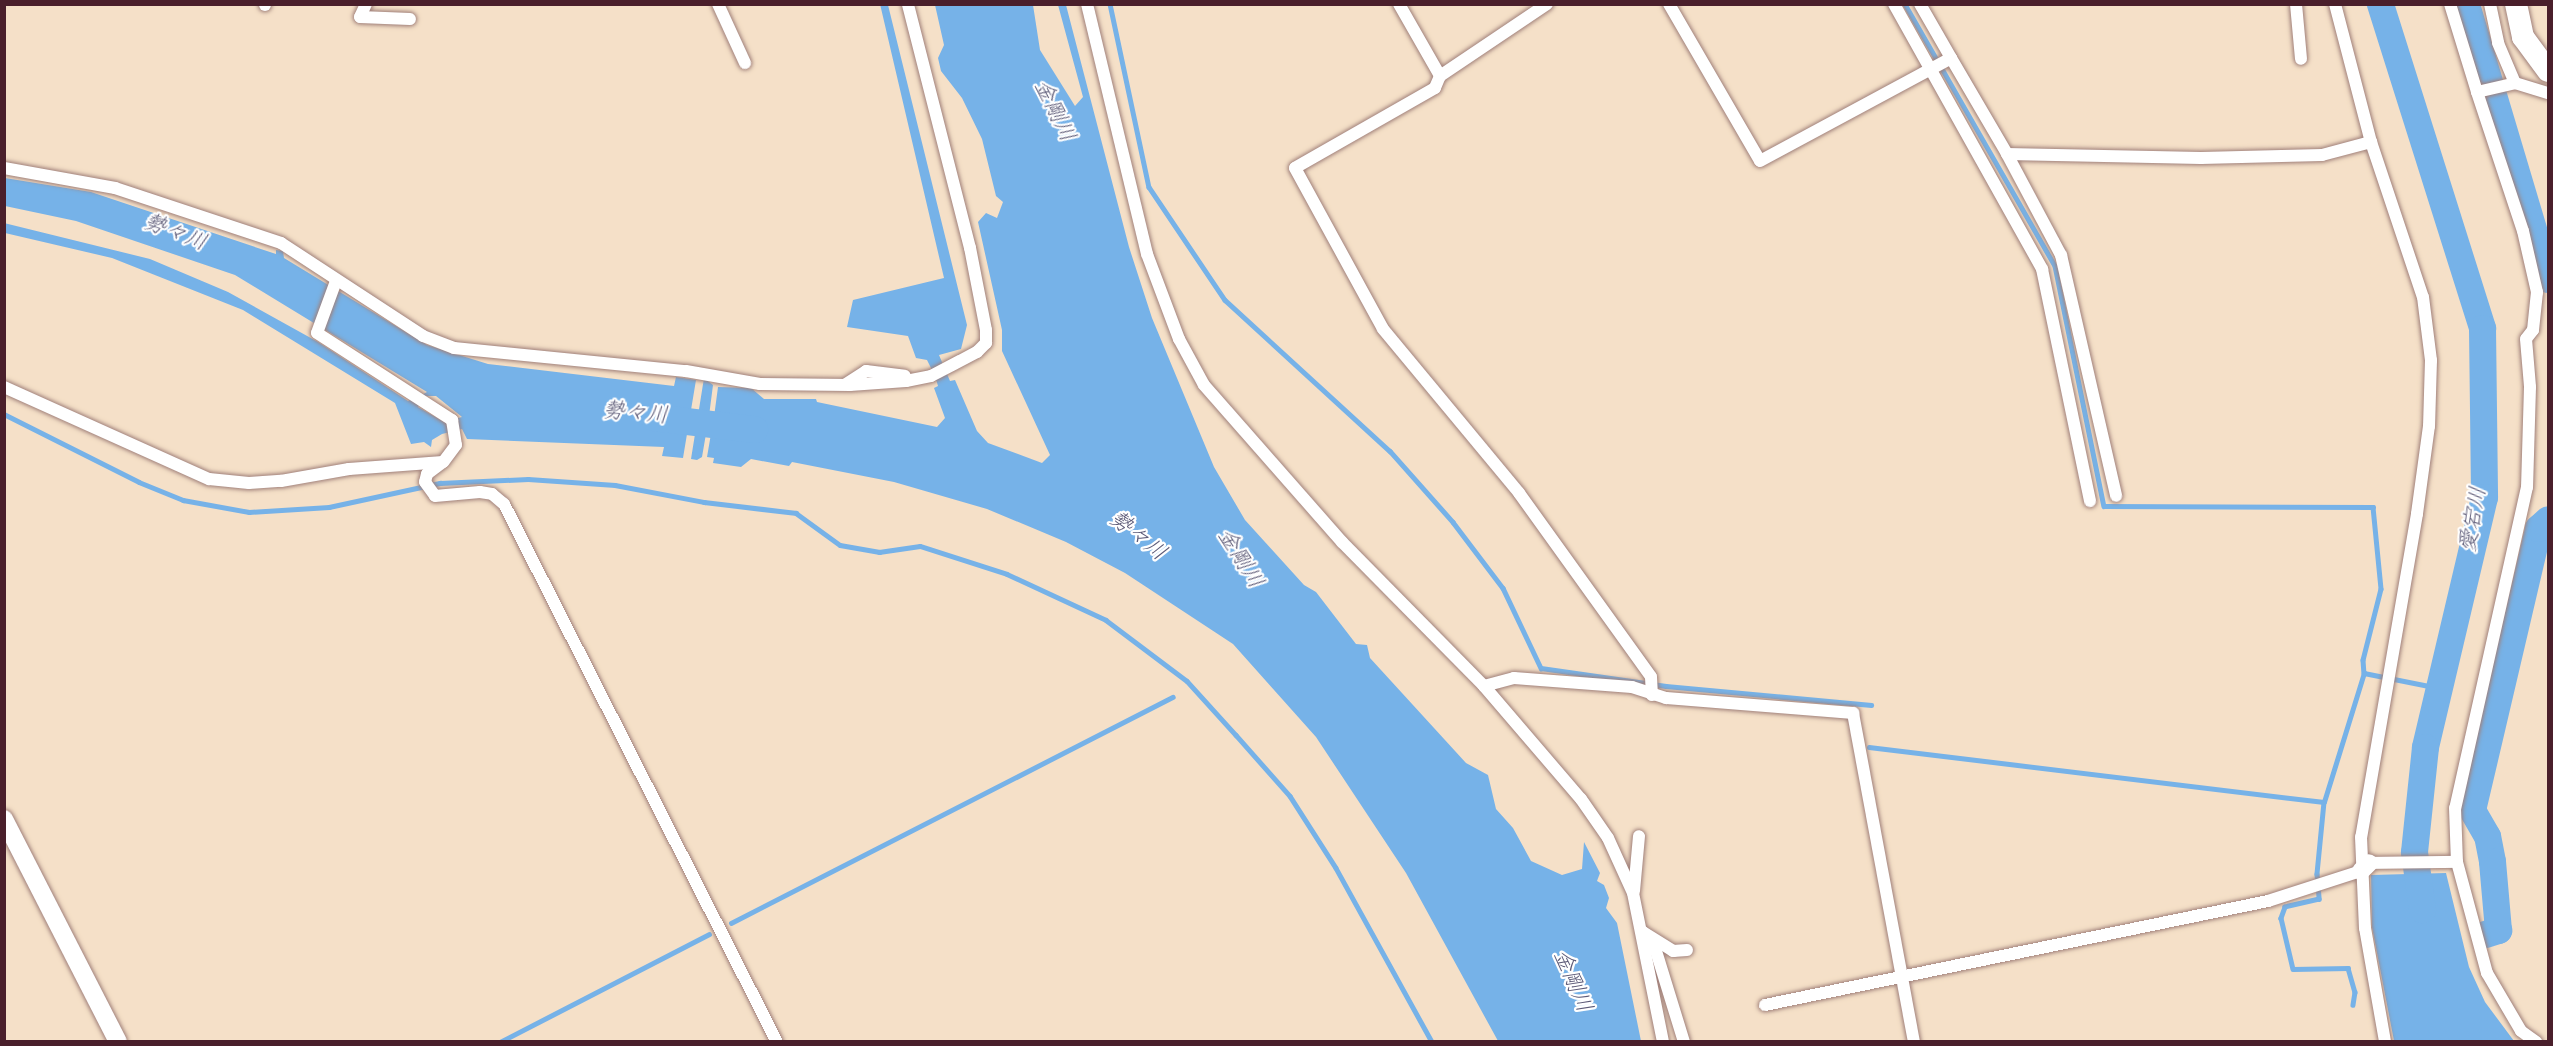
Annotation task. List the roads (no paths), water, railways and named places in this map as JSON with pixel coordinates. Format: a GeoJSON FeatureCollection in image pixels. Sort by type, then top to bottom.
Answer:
{"type":"FeatureCollection","features":[{"type":"Feature","properties":{"kind":"highway"},"geometry":{"type":"LineString","coordinates":[[2516,4],[2523,37],[2548,71]]}},
{"type":"Feature","properties":{"kind":"highway"},"geometry":{"type":"LineString","coordinates":[[2525,4],[2533,38],[2548,57]]}},
{"type":"Feature","properties":{"kind":"street"},"geometry":{"type":"LineString","coordinates":[[366,4],[360,16],[410,19]]}},
{"type":"Feature","properties":{"kind":"street"},"geometry":{"type":"LineString","coordinates":[[718,4],[745,63]]}},
{"type":"Feature","properties":{"kind":"street"},"geometry":{"type":"LineString","coordinates":[[4,168],[115,188],[281,243],[335,285],[423,336],[454,348],[686,371],[760,384],[845,385],[921,378],[977,352],[986,343],[986,330],[970,248],[908,4]]}},
{"type":"Feature","properties":{"kind":"street"},"geometry":{"type":"LineString","coordinates":[[1089,4],[1089,18],[1148,254],[1179,339],[1203,385],[1342,542],[1484,686],[1581,799],[1608,838],[1633,893],[1643,932],[1663,1041]]}},
{"type":"Feature","properties":{"kind":"street"},"geometry":{"type":"LineString","coordinates":[[1399,4],[1440,76]]}},
{"type":"Feature","properties":{"kind":"street"},"geometry":{"type":"LineString","coordinates":[[1547,4],[1440,76],[1435,88],[1295,168],[1383,329],[1519,493],[1651,677],[1653,692]]}},
{"type":"Feature","properties":{"kind":"street"},"geometry":{"type":"LineString","coordinates":[[1669,4],[1760,161],[1950,59]]}},
{"type":"Feature","properties":{"kind":"street"},"geometry":{"type":"LineString","coordinates":[[1894,4],[2042,269],[2090,501]]}},
{"type":"Feature","properties":{"kind":"street"},"geometry":{"type":"LineString","coordinates":[[1920,4],[2007,154],[2061,255],[2116,496]]}},
{"type":"Feature","properties":{"kind":"street"},"geometry":{"type":"LineString","coordinates":[[2296,4],[2301,59]]}},
{"type":"Feature","properties":{"kind":"street"},"geometry":{"type":"LineString","coordinates":[[2335,4],[2371,142],[2424,297],[2431,360],[2428,435],[2361,837],[2365,867],[2364,928],[2385,1041]]}},
{"type":"Feature","properties":{"kind":"street"},"geometry":{"type":"LineString","coordinates":[[2450,4],[2523,231],[2537,292],[2533,330],[2526,339],[2530,387],[2527,487],[2455,808],[2457,862],[2487,973],[2521,1031],[2537,1041],[2548,1035]]}},
{"type":"Feature","properties":{"kind":"street"},"geometry":{"type":"LineString","coordinates":[[2490,4],[2498,43],[2514,83]]}},
{"type":"Feature","properties":{"kind":"street"},"geometry":{"type":"LineString","coordinates":[[2478,92],[2514,83],[2548,93]]}},
{"type":"Feature","properties":{"kind":"street"},"geometry":{"type":"LineString","coordinates":[[2007,154],[2201,158],[2322,156],[2371,142]]}},
{"type":"Feature","properties":{"kind":"street"},"geometry":{"type":"LineString","coordinates":[[335,285],[317,333],[346,354],[452,420],[456,445],[443,462],[427,474],[425,482],[435,496],[480,492],[492,494],[504,504],[777,1041]]}},
{"type":"Feature","properties":{"kind":"street"},"geometry":{"type":"LineString","coordinates":[[4,387],[209,479],[249,483],[281,481],[349,469],[443,462]]}},
{"type":"Feature","properties":{"kind":"street"},"geometry":{"type":"LineString","coordinates":[[1484,686],[1514,678],[1632,687],[1653,692],[1853,713],[1914,1041]]}},
{"type":"Feature","properties":{"kind":"street"},"geometry":{"type":"LineString","coordinates":[[4,819],[118,1041]]}},
{"type":"Feature","properties":{"kind":"street"},"geometry":{"type":"LineString","coordinates":[[1633,893],[1639,836]]}},
{"type":"Feature","properties":{"kind":"street"},"geometry":{"type":"LineString","coordinates":[[1765,1005],[2309,890],[2330,884],[2365,867],[2457,862]]}},
{"type":"Feature","properties":{"kind":"street"},"geometry":{"type":"LineString","coordinates":[[1643,932],[1673,951],[1687,950]]}},
{"type":"Feature","properties":{"kind":"street"},"geometry":{"type":"LineString","coordinates":[[1643,932],[1655,948],[1684,1041]]}},
{"type":"Feature","properties":{"kind":"water","name":"金剛川"},"geometry":{"type":"Polygon","coordinates":[[[880,4],[888,5],[967,325],[961,349],[939,355],[950,381],[955,380],[977,431],[988,443],[1042,463],[1050,455],[1002,351],[1002,330],[978,222],[986,213],[997,218],[1003,202],[996,196],[982,139],[962,98],[941,71],[938,58],[944,45],[935,5],[1033,5],[1040,50],[1075,106],[1083,97],[1058,5],[1066,5],[1129,247],[1152,318],[1214,467],[1245,520],[1304,585],[1316,592],[1356,644],[1367,645],[1370,658],[1466,763],[1488,775],[1496,809],[1513,828],[1531,861],[1562,875],[1582,869],[1584,842],[1600,873],[1597,881],[1604,885],[1609,898],[1606,908],[1617,923],[1641,1041],[1498,1041],[1406,873],[1316,737],[1233,644],[1125,573],[1066,542],[987,509],[894,482],[792,462],[789,466],[751,459],[741,467],[713,463],[714,458],[707,457],[712,428],[718,429],[720,418],[714,417],[718,387],[751,388],[764,399],[816,399],[817,402],[937,427],[945,418],[934,388],[938,386],[935,376],[927,360],[916,358],[908,336],[847,327],[853,300],[944,278],[880,4]]]}},
{"type":"Feature","properties":{"kind":"water"},"geometry":{"type":"Polygon","coordinates":[[[5,178],[91,192],[276,254],[276,250],[283,251],[284,258],[427,345],[488,364],[674,386],[676,377],[696,380],[683,458],[662,456],[664,447],[467,439],[462,429],[442,434],[432,440],[431,447],[424,442],[411,444],[395,403],[243,310],[112,258],[5,233],[4,223],[150,259],[228,292],[318,342],[408,401],[415,398],[421,402],[418,407],[444,422],[462,417],[436,396],[420,396],[427,392],[235,275],[76,221],[5,206],[5,178]]]}},
{"type":"Feature","properties":{"kind":"water"},"geometry":{"type":"Polygon","coordinates":[[[704,378],[713,385],[709,416],[703,415],[701,426],[707,428],[702,457],[697,460],[691,459],[704,378]]]}},
{"type":"Feature","properties":{"kind":"water"},"geometry":{"type":"Polygon","coordinates":[[[2446,873],[2469,967],[2485,1002],[2514,1041],[2394,1041],[2372,927],[2371,875],[2446,873]]]}},
{"type":"Feature","properties":{"kind":"waterway"},"geometry":{"type":"LineString","coordinates":[[1110,4],[1149,187],[1225,300],[1390,451],[1453,522],[1503,588],[1541,668],[1666,686],[1871,705]]}},
{"type":"Feature","properties":{"kind":"waterway"},"geometry":{"type":"LineString","coordinates":[[1905,4],[2055,266],[2104,506],[2373,507],[2381,589],[2363,660],[2364,673],[2439,688]]}},
{"type":"Feature","properties":{"kind":"waterway","name":"愛宕川"},"geometry":{"type":"LineString","coordinates":[[2380,4],[2482,328],[2484,497],[2425,747],[2414,852],[2422,909]]}},
{"type":"Feature","properties":{"kind":"waterway"},"geometry":{"type":"LineString","coordinates":[[2466,4],[2548,279]]}},
{"type":"Feature","properties":{"kind":"waterway"},"geometry":{"type":"LineString","coordinates":[[4,414],[139,482],[183,500],[249,512],[329,507],[440,483],[528,479],[615,485],[704,502],[796,513],[840,545],[879,552],[920,546],[1007,574],[1106,620],[1187,681],[1290,796],[1336,868],[1432,1042]]}},
{"type":"Feature","properties":{"kind":"waterway","name":"勢々川"},"geometry":{"type":"LineString","coordinates":[[653,417],[754,429]]}},
{"type":"Feature","properties":{"kind":"waterway"},"geometry":{"type":"LineString","coordinates":[[2485,934],[2498,930],[2492,861],[2487,836],[2472,810],[2538,528],[2548,519]]}},
{"type":"Feature","properties":{"kind":"waterway"},"geometry":{"type":"LineString","coordinates":[[2324,802],[2364,673]]}},
{"type":"Feature","properties":{"kind":"waterway"},"geometry":{"type":"LineString","coordinates":[[731,923],[1172,697]]}},
{"type":"Feature","properties":{"kind":"waterway"},"geometry":{"type":"LineString","coordinates":[[1869,747],[2324,802],[2317,874],[2319,899],[2285,907],[2281,918],[2293,969],[2348,968],[2355,992],[2353,1005]]}},
{"type":"Feature","properties":{"kind":"waterway"},"geometry":{"type":"LineString","coordinates":[[500,1042],[709,934]]}}]}
